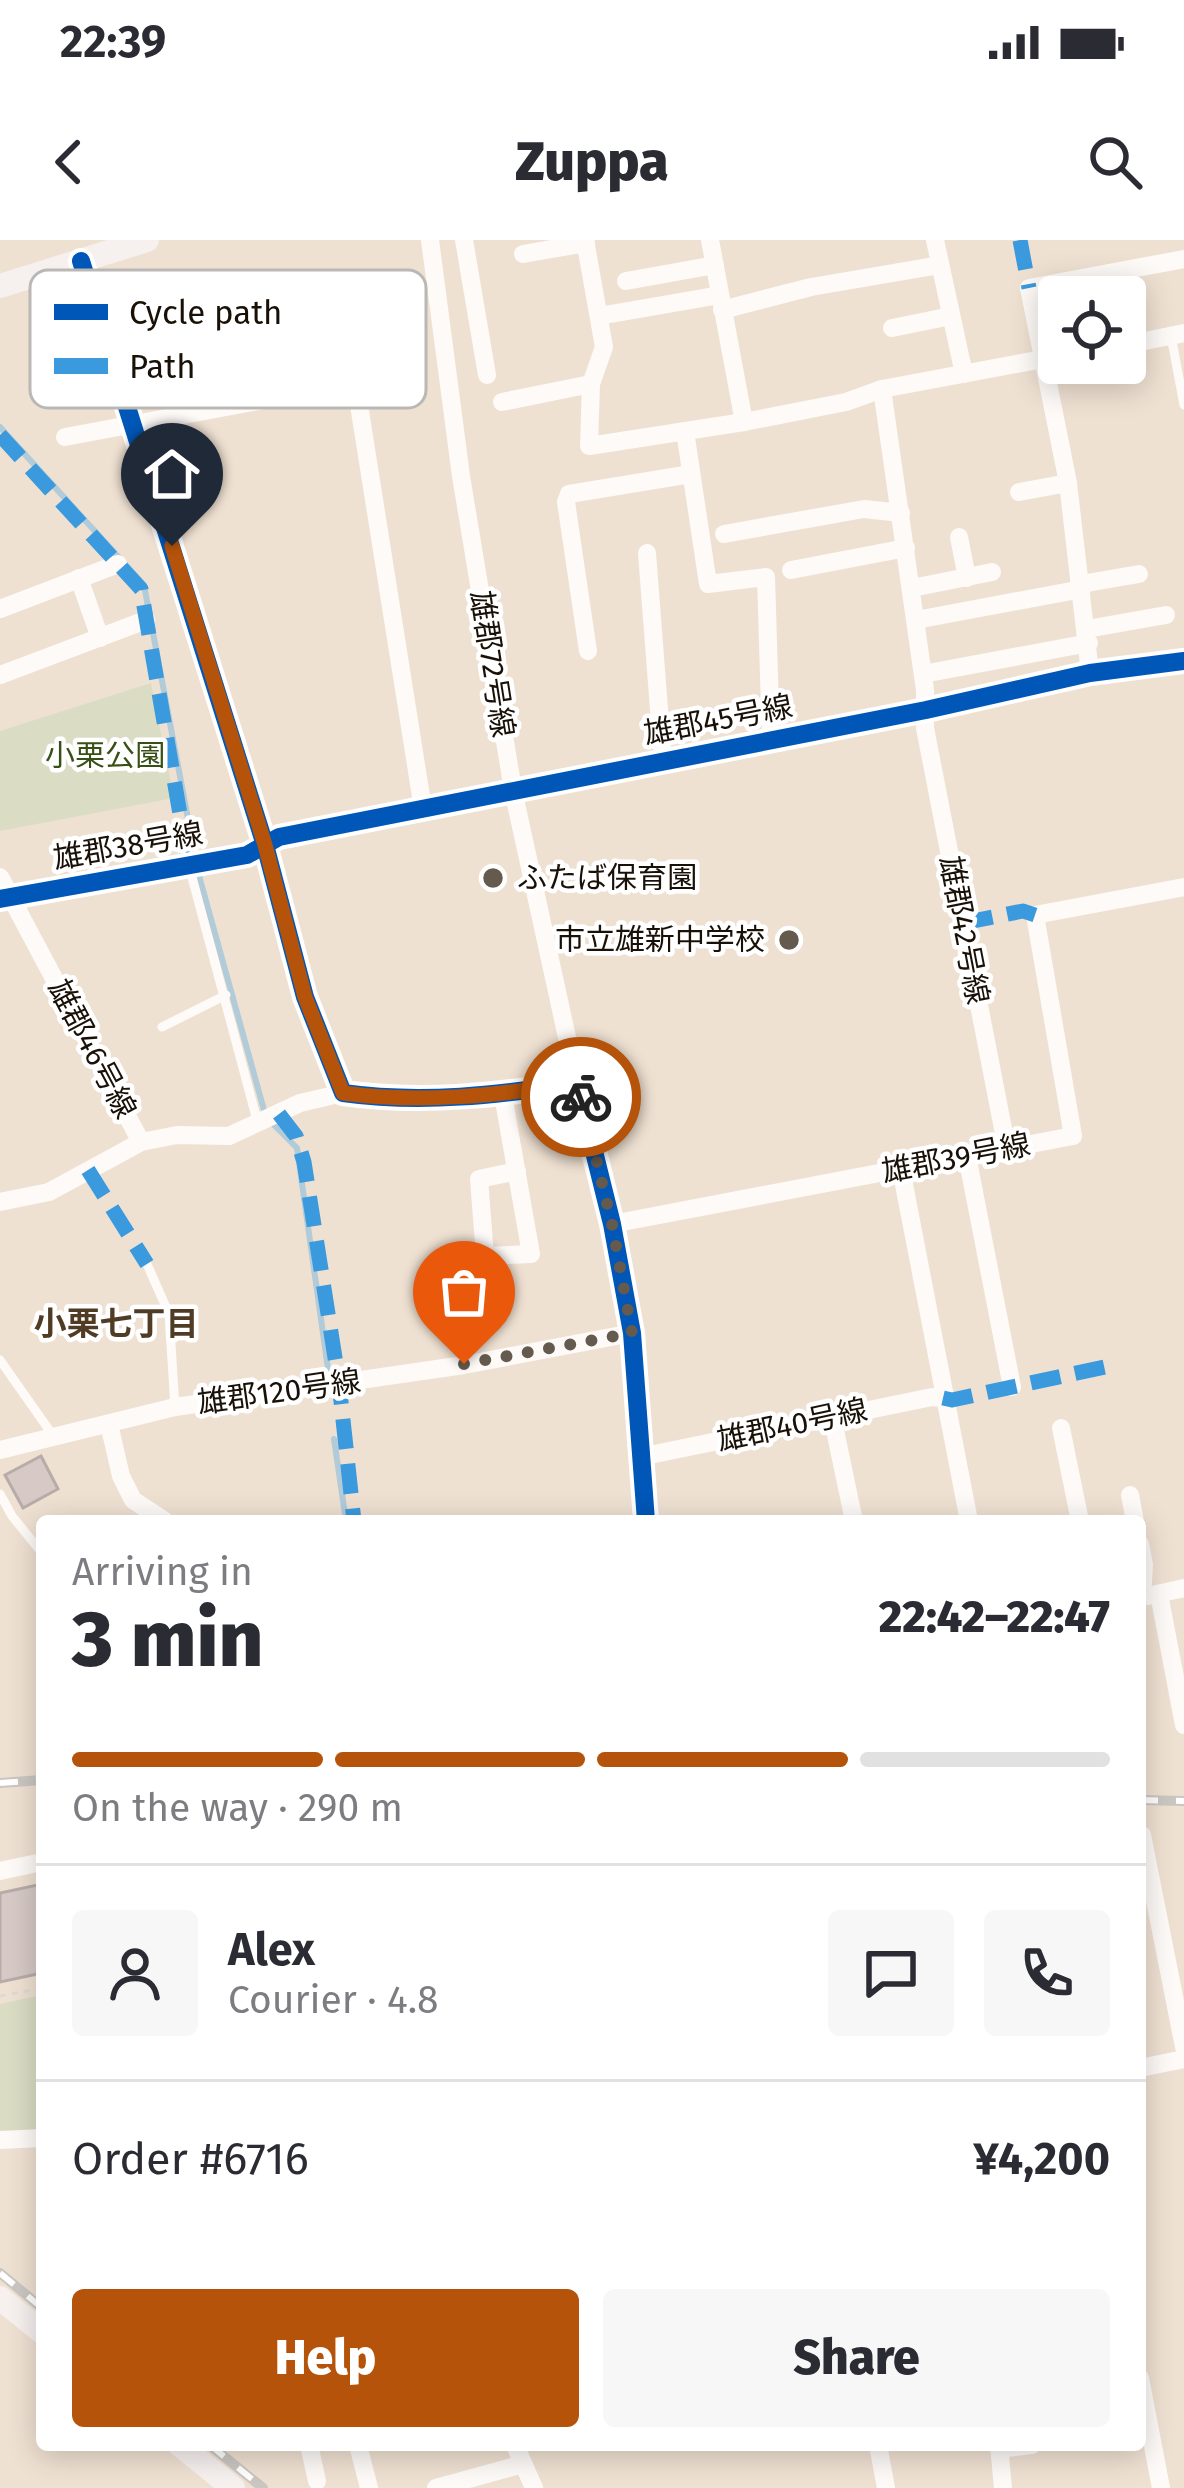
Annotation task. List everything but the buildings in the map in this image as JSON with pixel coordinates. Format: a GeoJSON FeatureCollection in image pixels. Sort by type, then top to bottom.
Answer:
{"type":"FeatureCollection","features":[{"type":"Feature","properties":{"kind":"main road"},"geometry":{"type":"LineString","coordinates":[[52,270],[147,240]]}},
{"type":"Feature","properties":{"kind":"main road"},"geometry":{"type":"LineString","coordinates":[[0,286],[30,277]]}},
{"type":"Feature","properties":{"kind":"main road"},"geometry":{"type":"LineString","coordinates":[[0,2298],[36,2327]]}},
{"type":"Feature","properties":{"kind":"main road"},"geometry":{"type":"LineString","coordinates":[[187,2451],[233,2488]]}},
{"type":"Feature","properties":{"kind":"street","name":"雄郡72号線"},"geometry":{"type":"LineString","coordinates":[[430,240],[461,476],[513,790],[612,1224],[632,1333],[645,1515]]}},
{"type":"Feature","properties":{"kind":"street"},"geometry":{"type":"LineString","coordinates":[[464,240],[487,374]]}},
{"type":"Feature","properties":{"kind":"street"},"geometry":{"type":"LineString","coordinates":[[710,240],[744,422]]}},
{"type":"Feature","properties":{"kind":"street"},"geometry":{"type":"LineString","coordinates":[[935,240],[964,374]]}},
{"type":"Feature","properties":{"kind":"street"},"geometry":{"type":"LineString","coordinates":[[523,254],[585,241],[604,347],[591,384],[589,446],[744,422],[846,402],[882,389],[1038,361]]}},
{"type":"Feature","properties":{"kind":"street"},"geometry":{"type":"LineString","coordinates":[[1093,276],[1184,259]]}},
{"type":"Feature","properties":{"kind":"street"},"geometry":{"type":"LineString","coordinates":[[81,261],[84,270]]}},
{"type":"Feature","properties":{"kind":"street"},"geometry":{"type":"LineString","coordinates":[[626,281],[715,265]]}},
{"type":"Feature","properties":{"kind":"street"},"geometry":{"type":"LineString","coordinates":[[598,316],[721,303],[940,265]]}},
{"type":"Feature","properties":{"kind":"street"},"geometry":{"type":"LineString","coordinates":[[1038,286],[1029,288],[1038,315]]}},
{"type":"Feature","properties":{"kind":"street"},"geometry":{"type":"LineString","coordinates":[[892,328],[951,316]]}},
{"type":"Feature","properties":{"kind":"street"},"geometry":{"type":"LineString","coordinates":[[1146,340],[1178,335]]}},
{"type":"Feature","properties":{"kind":"street"},"geometry":{"type":"LineString","coordinates":[[502,402],[591,384]]}},
{"type":"Feature","properties":{"kind":"street"},"geometry":{"type":"LineString","coordinates":[[1056,384],[1090,673]]}},
{"type":"Feature","properties":{"kind":"street","name":"雄郡42号線"},"geometry":{"type":"LineString","coordinates":[[882,389],[912,588],[929,750],[1006,1149]]}},
{"type":"Feature","properties":{"kind":"street"},"geometry":{"type":"LineString","coordinates":[[128,408],[265,845],[305,997],[343,1093],[429,1099],[503,1095],[577,1083]]}},
{"type":"Feature","properties":{"kind":"street"},"geometry":{"type":"LineString","coordinates":[[65,437],[214,408]]}},
{"type":"Feature","properties":{"kind":"street"},"geometry":{"type":"LineString","coordinates":[[359,408],[422,809]]}},
{"type":"Feature","properties":{"kind":"street"},"geometry":{"type":"LineString","coordinates":[[685,431],[708,584],[766,577],[771,740]]}},
{"type":"Feature","properties":{"kind":"street"},"geometry":{"type":"LineString","coordinates":[[588,651],[566,502],[569,494],[692,474]]}},
{"type":"Feature","properties":{"kind":"street"},"geometry":{"type":"LineString","coordinates":[[1018,492],[1069,483]]}},
{"type":"Feature","properties":{"kind":"street"},"geometry":{"type":"LineString","coordinates":[[724,534],[864,509],[902,513]]}},
{"type":"Feature","properties":{"kind":"street"},"geometry":{"type":"LineString","coordinates":[[959,537],[967,578]]}},
{"type":"Feature","properties":{"kind":"street"},"geometry":{"type":"LineString","coordinates":[[791,570],[906,548]]}},
{"type":"Feature","properties":{"kind":"street"},"geometry":{"type":"LineString","coordinates":[[646,553],[663,761]]}},
{"type":"Feature","properties":{"kind":"street"},"geometry":{"type":"LineString","coordinates":[[0,609],[118,564]]}},
{"type":"Feature","properties":{"kind":"street"},"geometry":{"type":"LineString","coordinates":[[912,588],[992,572]]}},
{"type":"Feature","properties":{"kind":"street"},"geometry":{"type":"LineString","coordinates":[[916,620],[1139,574]]}},
{"type":"Feature","properties":{"kind":"street"},"geometry":{"type":"LineString","coordinates":[[79,578],[100,638]]}},
{"type":"Feature","properties":{"kind":"street"},"geometry":{"type":"LineString","coordinates":[[923,674],[1166,615]]}},
{"type":"Feature","properties":{"kind":"street"},"geometry":{"type":"LineString","coordinates":[[0,675],[146,620]]}},
{"type":"Feature","properties":{"kind":"street","name":"雄郡45号線"},"geometry":{"type":"LineString","coordinates":[[265,845],[279,837],[926,710],[1090,673],[1184,661]]}},
{"type":"Feature","properties":{"kind":"street","name":"雄郡38号線"},"geometry":{"type":"LineString","coordinates":[[5,898],[247,855],[265,845]]}},
{"type":"Feature","properties":{"kind":"street","name":"雄郡46号線"},"geometry":{"type":"LineString","coordinates":[[0,877],[5,898],[141,1142],[176,1135],[229,1136],[300,1103],[343,1093]]}},
{"type":"Feature","properties":{"kind":"street","name":"雄郡39号線"},"geometry":{"type":"LineString","coordinates":[[612,1224],[1073,1136],[1035,915],[1184,887]]}},
{"type":"Feature","properties":{"kind":"street"},"geometry":{"type":"LineString","coordinates":[[503,1095],[517,1171],[531,1254],[485,1256],[479,1179],[517,1171]]}},
{"type":"Feature","properties":{"kind":"street"},"geometry":{"type":"LineString","coordinates":[[0,1202],[49,1192],[141,1142]]}},
{"type":"Feature","properties":{"kind":"street"},"geometry":{"type":"LineString","coordinates":[[967,1156],[1012,1387]]}},
{"type":"Feature","properties":{"kind":"street"},"geometry":{"type":"LineString","coordinates":[[901,1169],[968,1515]]}},
{"type":"Feature","properties":{"kind":"street","name":"雄郡120号線"},"geometry":{"type":"LineString","coordinates":[[0,1450],[175,1407],[464,1364],[632,1333]]}},
{"type":"Feature","properties":{"kind":"street","name":"雄郡40号線"},"geometry":{"type":"LineString","coordinates":[[640,1457],[943,1398]]}},
{"type":"Feature","properties":{"kind":"street"},"geometry":{"type":"LineString","coordinates":[[832,1417],[853,1515]]}},
{"type":"Feature","properties":{"kind":"street"},"geometry":{"type":"LineString","coordinates":[[109,1424],[121,1476],[133,1500],[157,1515]]}},
{"type":"Feature","properties":{"kind":"street"},"geometry":{"type":"LineString","coordinates":[[1061,1428],[1079,1515]]}},
{"type":"Feature","properties":{"kind":"street"},"geometry":{"type":"LineString","coordinates":[[1130,1495],[1135,1515]]}},
{"type":"Feature","properties":{"kind":"street"},"geometry":{"type":"LineString","coordinates":[[1184,1588],[1147,1596],[1184,1725]]}},
{"type":"Feature","properties":{"kind":"street"},"geometry":{"type":"LineString","coordinates":[[1146,1855],[1184,2047]]}},
{"type":"Feature","properties":{"kind":"street"},"geometry":{"type":"LineString","coordinates":[[0,1871],[36,1863]]}},
{"type":"Feature","properties":{"kind":"street"},"geometry":{"type":"LineString","coordinates":[[1146,2067],[1184,2059]]}},
{"type":"Feature","properties":{"kind":"street"},"geometry":{"type":"LineString","coordinates":[[0,2140],[36,2138]]}},
{"type":"Feature","properties":{"kind":"street"},"geometry":{"type":"LineString","coordinates":[[1146,2409],[1161,2488]]}},
{"type":"Feature","properties":{"kind":"street"},"geometry":{"type":"LineString","coordinates":[[360,2451],[369,2488]]}},
{"type":"Feature","properties":{"kind":"street"},"geometry":{"type":"LineString","coordinates":[[518,2451],[534,2488]]}},
{"type":"Feature","properties":{"kind":"street"},"geometry":{"type":"LineString","coordinates":[[879,2451],[886,2488]]}},
{"type":"Feature","properties":{"kind":"street"},"geometry":{"type":"LineString","coordinates":[[999,2451],[1003,2488]]}},
{"type":"Feature","properties":{"kind":"street"},"geometry":{"type":"LineString","coordinates":[[436,2488],[524,2464]]}},
{"type":"Feature","properties":{"kind":"lane"},"geometry":{"type":"LineString","coordinates":[[1178,335],[1184,405]]}},
{"type":"Feature","properties":{"kind":"lane"},"geometry":{"type":"LineString","coordinates":[[190,866],[258,1124]]}},
{"type":"Feature","properties":{"kind":"lane"},"geometry":{"type":"LineString","coordinates":[[162,1027],[226,995]]}},
{"type":"Feature","properties":{"kind":"lane"},"geometry":{"type":"LineString","coordinates":[[147,1264],[169,1314],[175,1407]]}},
{"type":"Feature","properties":{"kind":"lane"},"geometry":{"type":"LineString","coordinates":[[0,1360],[54,1437]]}},
{"type":"Feature","properties":{"kind":"lane"},"geometry":{"type":"LineString","coordinates":[[0,1494],[36,1546]]}},
{"type":"Feature","properties":{"kind":"path"},"geometry":{"type":"LineString","coordinates":[[0,1996],[36,1989]]}},
{"type":"Feature","properties":{"kind":"green space","name":"小栗公園"},"geometry":{"type":"Polygon","coordinates":[[[151,683],[174,798],[0,831],[0,731],[151,683]]]}},
{"type":"Feature","properties":{"kind":"green space"},"geometry":{"type":"Polygon","coordinates":[[[36,1996],[36,2130],[0,2130],[0,2004],[36,1996]]]}},
{"type":"Feature","properties":{"kind":"waterway"},"geometry":{"type":"LineString","coordinates":[[0,427],[144,585],[195,856]]}},
{"type":"Feature","properties":{"kind":"waterway"},"geometry":{"type":"LineString","coordinates":[[198,872],[264,1110]]}},
{"type":"Feature","properties":{"kind":"waterway"},"geometry":{"type":"LineString","coordinates":[[273,1124],[297,1148],[329,1376]]}},
{"type":"Feature","properties":{"kind":"waterway"},"geometry":{"type":"LineString","coordinates":[[334,1439],[345,1515]]}},
{"type":"Feature","properties":{"kind":"railway"},"geometry":{"type":"LineString","coordinates":[[0,1783],[36,1780]]}},
{"type":"Feature","properties":{"kind":"railway"},"geometry":{"type":"LineString","coordinates":[[1146,1800],[1184,1801]]}},
{"type":"Feature","properties":{"kind":"railway"},"geometry":{"type":"LineString","coordinates":[[0,2273],[36,2303]]}},
{"type":"Feature","properties":{"kind":"railway"},"geometry":{"type":"LineString","coordinates":[[217,2451],[263,2488]]}},
{"type":"Feature","properties":{"kind":"marked path"},"geometry":{"type":"LineString","coordinates":[[1020,240],[1029,288]]}},
{"type":"Feature","properties":{"kind":"marked path"},"geometry":{"type":"LineString","coordinates":[[0,435],[141,589],[189,866]]}},
{"type":"Feature","properties":{"kind":"marked path"},"geometry":{"type":"LineString","coordinates":[[963,923],[1023,911],[1035,915]]}},
{"type":"Feature","properties":{"kind":"marked path"},"geometry":{"type":"LineString","coordinates":[[279,1114],[296,1136],[304,1162],[339,1383],[353,1515]]}},
{"type":"Feature","properties":{"kind":"marked path"},"geometry":{"type":"LineString","coordinates":[[88,1170],[147,1264]]}},
{"type":"Feature","properties":{"kind":"marked path"},"geometry":{"type":"LineString","coordinates":[[943,1398],[952,1400],[1114,1365]]}},
{"type":"Feature","properties":{"kind":"cycle path"},"geometry":{"type":"LineString","coordinates":[[81,261],[84,270]]}},
{"type":"Feature","properties":{"kind":"cycle path"},"geometry":{"type":"LineString","coordinates":[[127,408],[265,845],[305,997],[343,1093],[460,1097],[577,1083],[612,1224],[632,1333],[646,1515]]}},
{"type":"Feature","properties":{"kind":"cycle path"},"geometry":{"type":"LineString","coordinates":[[0,899],[247,855],[279,837],[926,710],[1090,673],[1184,661]]}},
{"type":"Feature","properties":{"kind":"way so far"},"geometry":{"type":"LineString","coordinates":[[464,1364],[632,1333],[581,1097]]}},
{"type":"Feature","properties":{"kind":"place","name":"ふたば保育園"},"geometry":{"type":"Point","coordinates":[493,878]}},
{"type":"Feature","properties":{"kind":"place","name":"市立雄新中学校"},"geometry":{"type":"Point","coordinates":[789,940]}},
{"type":"Feature","properties":{"kind":"district","name":"小栗七丁目"},"geometry":{"type":"Point","coordinates":[116,1324]}},
{"type":"Feature","properties":{"kind":"route"},"geometry":{"type":"LineString","coordinates":[[172,546],[265,845],[305,997],[343,1093],[429,1099],[503,1095],[577,1083],[581,1097]]}}]}
